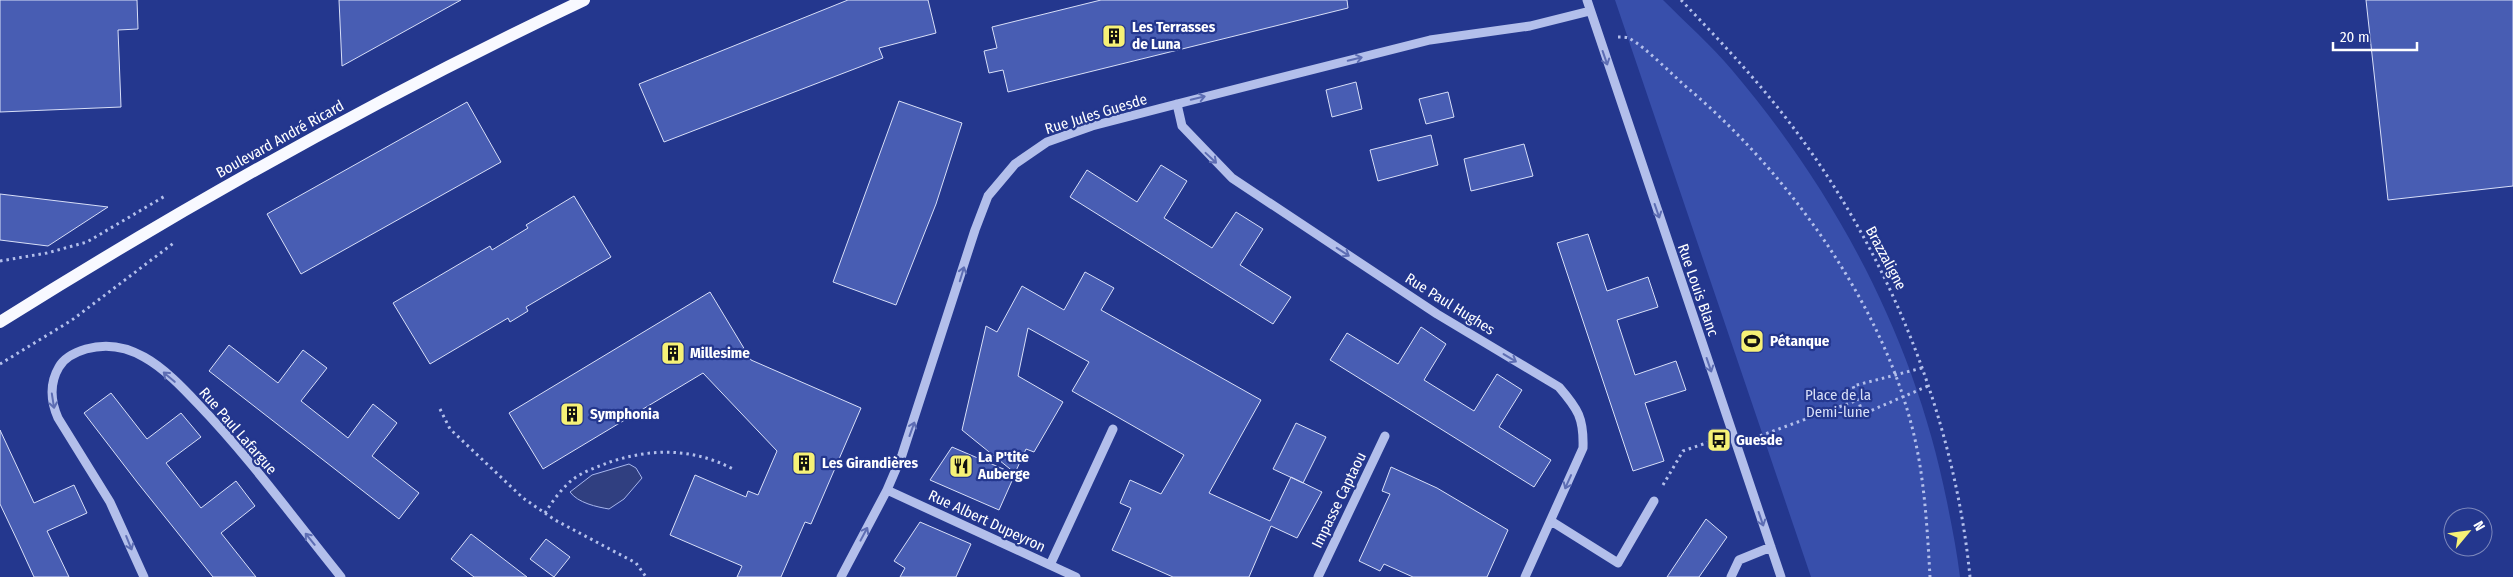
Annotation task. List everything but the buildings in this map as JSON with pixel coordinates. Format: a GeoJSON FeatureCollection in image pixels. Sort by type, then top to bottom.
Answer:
{"type":"FeatureCollection","features":[{"type":"Feature","properties":{"kind":"main road","name":"Boulevard André Ricard"},"geometry":{"type":"LineString","coordinates":[[0,322],[57,287],[372,105],[584,0]]}},
{"type":"Feature","properties":{"kind":"street"},"geometry":{"type":"LineString","coordinates":[[1587,0],[1590,11]]}},
{"type":"Feature","properties":{"kind":"street","name":"Rue Louis Blanc"},"geometry":{"type":"LineString","coordinates":[[1590,11],[1781,577]]}},
{"type":"Feature","properties":{"kind":"street","name":"Rue Jules Guesde"},"geometry":{"type":"LineString","coordinates":[[841,577],[887,490],[913,425],[975,230],[988,196],[1014,164],[1047,142],[1092,126],[1430,40],[1530,26],[1590,11]]}},
{"type":"Feature","properties":{"kind":"street","name":"Rue Paul Hughes"},"geometry":{"type":"LineString","coordinates":[[1177,104],[1182,126],[1232,178],[1437,314],[1558,387],[1571,401],[1580,415],[1584,431],[1583,448],[1525,577]]}},
{"type":"Feature","properties":{"kind":"street","name":"Rue Paul Lafargue"},"geometry":{"type":"LineString","coordinates":[[144,577],[110,502],[58,418],[52,403],[52,391],[59,367],[75,352],[101,344],[120,346],[145,357],[184,390],[225,432],[341,577]]}},
{"type":"Feature","properties":{"kind":"street"},"geometry":{"type":"LineString","coordinates":[[1050,565],[1113,429]]}},
{"type":"Feature","properties":{"kind":"street","name":"Impasse Captaou"},"geometry":{"type":"LineString","coordinates":[[1318,577],[1385,436]]}},
{"type":"Feature","properties":{"kind":"street","name":"Rue Albert Dupeyron"},"geometry":{"type":"LineString","coordinates":[[887,490],[1076,577]]}},
{"type":"Feature","properties":{"kind":"street"},"geometry":{"type":"LineString","coordinates":[[1551,521],[1618,563],[1654,501]]}},
{"type":"Feature","properties":{"kind":"street"},"geometry":{"type":"LineString","coordinates":[[1731,577],[1739,560],[1770,547]]}},
{"type":"Feature","properties":{"kind":"path","name":"Brazzaligne"},"geometry":{"type":"LineString","coordinates":[[1681,0],[1739,60],[1799,134],[1848,210],[1891,291],[1922,368],[1952,465],[1970,577]]}},
{"type":"Feature","properties":{"kind":"path"},"geometry":{"type":"LineString","coordinates":[[1600,42],[1614,37],[1628,37],[1697,96],[1755,154],[1790,195],[1833,256],[1861,301],[1896,374],[1910,418],[1921,476],[1930,577]]}},
{"type":"Feature","properties":{"kind":"path"},"geometry":{"type":"LineString","coordinates":[[0,261],[47,253],[86,242],[166,196]]}},
{"type":"Feature","properties":{"kind":"path"},"geometry":{"type":"LineString","coordinates":[[0,364],[72,320],[179,239]]}},
{"type":"Feature","properties":{"kind":"path"},"geometry":{"type":"LineString","coordinates":[[1922,368],[1853,386],[1863,414],[1928,386]]}},
{"type":"Feature","properties":{"kind":"path"},"geometry":{"type":"LineString","coordinates":[[440,409],[450,429],[523,498],[545,513],[636,563],[646,577]]}},
{"type":"Feature","properties":{"kind":"path"},"geometry":{"type":"LineString","coordinates":[[545,513],[572,480],[596,467],[631,455],[666,450],[697,455],[733,469]]}},
{"type":"Feature","properties":{"kind":"green space","name":"Place de la Demi-lune"},"geometry":{"type":"Polygon","coordinates":[[[1615,0],[1663,0],[1698,34],[1732,70],[1770,118],[1806,168],[1838,219],[1867,272],[1893,328],[1915,384],[1933,442],[1947,502],[1960,577],[1811,577],[1615,0]]]}},
{"type":"Feature","properties":{"kind":"shaded area"},"geometry":{"type":"Polygon","coordinates":[[[629,464],[636,468],[642,478],[624,499],[609,509],[583,502],[570,492],[592,475],[629,464]]]}},
{"type":"Feature","properties":{"kind":"place","name":"Les Terrasses de Luna"},"geometry":{"type":"Point","coordinates":[1114,36]}},
{"type":"Feature","properties":{"kind":"place","name":"Pétanque"},"geometry":{"type":"Point","coordinates":[1752,341]}},
{"type":"Feature","properties":{"kind":"place","name":"Millesime"},"geometry":{"type":"Point","coordinates":[673,353]}},
{"type":"Feature","properties":{"kind":"place","name":"Symphonia"},"geometry":{"type":"Point","coordinates":[572,414]}},
{"type":"Feature","properties":{"kind":"place","name":"Guesde"},"geometry":{"type":"Point","coordinates":[1719,440]}},
{"type":"Feature","properties":{"kind":"place","name":"Les Girandières"},"geometry":{"type":"Point","coordinates":[804,463]}},
{"type":"Feature","properties":{"kind":"place","name":"La P'tite Auberge"},"geometry":{"type":"Point","coordinates":[961,466]}}]}
